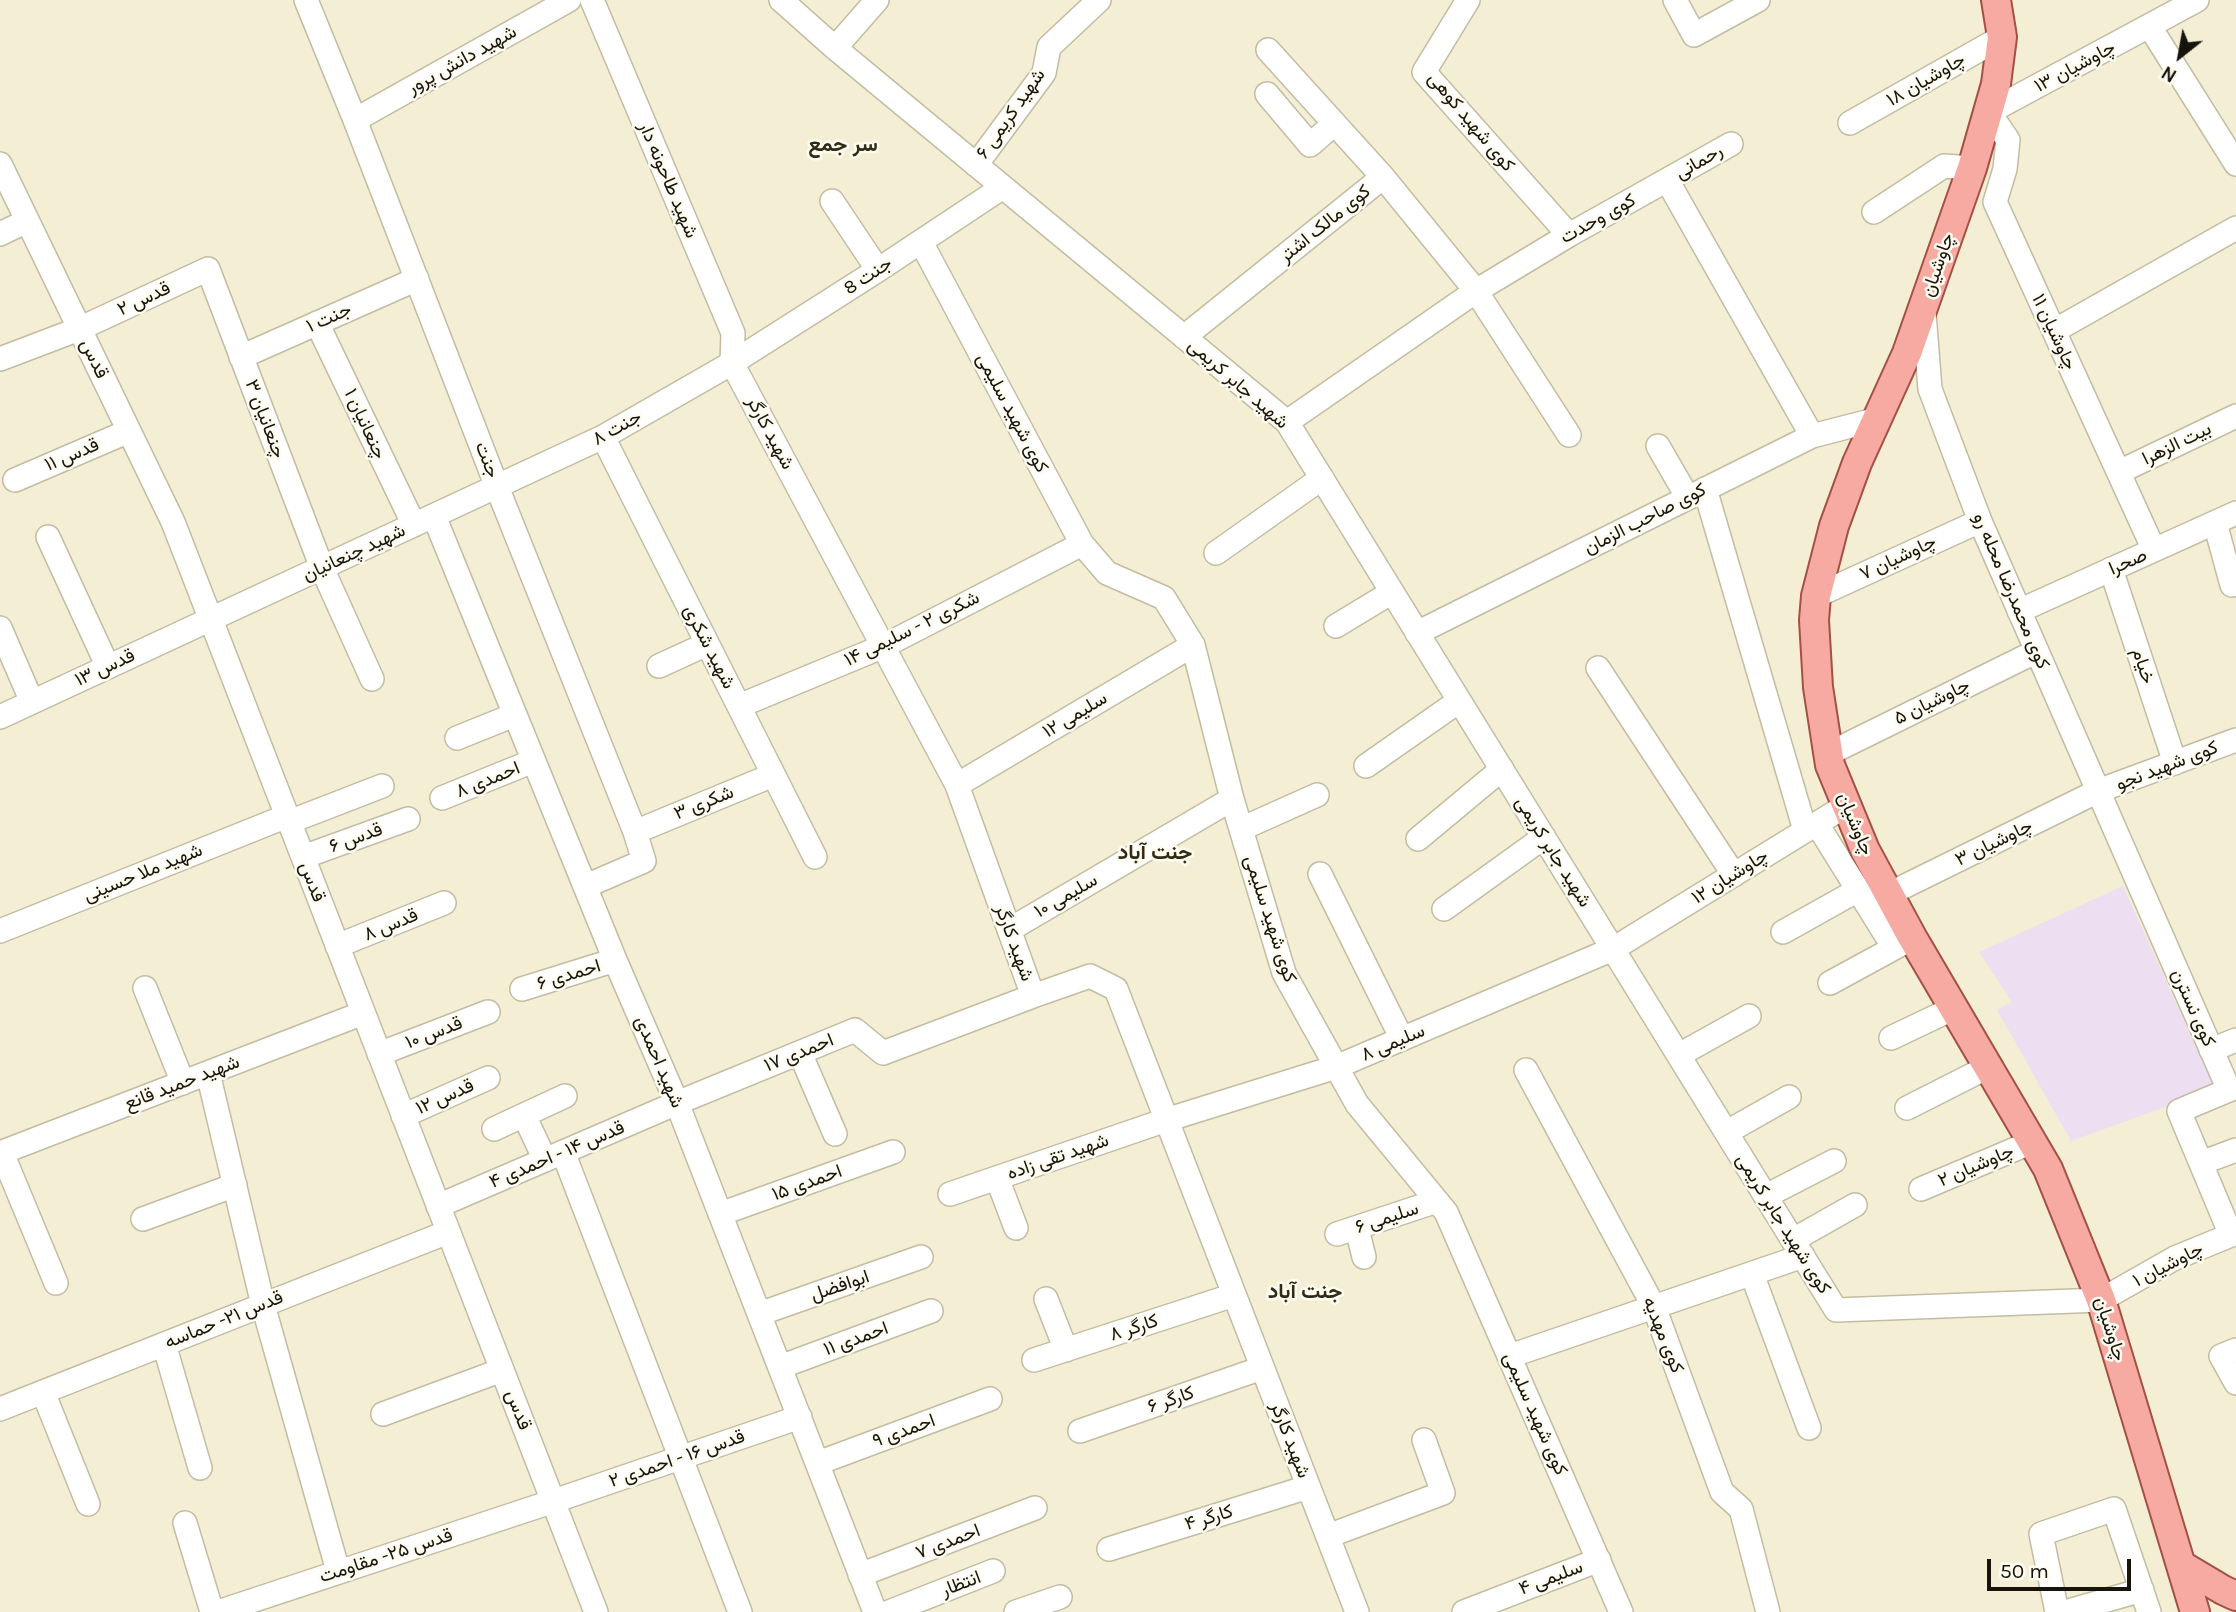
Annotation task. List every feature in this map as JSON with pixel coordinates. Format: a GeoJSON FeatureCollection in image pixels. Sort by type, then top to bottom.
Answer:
{"type":"FeatureCollection","features":[{"type":"Feature","properties":{"kind":"main road","name":"چاوشیان"},"geometry":{"type":"LineString","coordinates":[[1996,0],[2002,37],[1989,113],[1923,307],[1892,386],[1857,463],[1834,526],[1816,596],[1814,620],[1818,687],[1830,765],[1865,850],[1889,894],[1903,942],[1954,1008],[2048,1169],[2101,1300],[2195,1612]]}},
{"type":"Feature","properties":{"kind":"main road"},"geometry":{"type":"LineString","coordinates":[[2181,1565],[2236,1596]]}},
{"type":"Feature","properties":{"kind":"street","name":"جنت"},"geometry":{"type":"LineString","coordinates":[[306,0],[635,832],[644,861],[586,886]]}},
{"type":"Feature","properties":{"kind":"street","name":"شهید دانش پرور"},"geometry":{"type":"LineString","coordinates":[[355,120],[569,0]]}},
{"type":"Feature","properties":{"kind":"street","name":"شهيد طاحونه دار"},"geometry":{"type":"LineString","coordinates":[[592,0],[733,333],[732,363]]}},
{"type":"Feature","properties":{"kind":"street","name":"شهید جابر کریمی"},"geometry":{"type":"LineString","coordinates":[[781,0],[835,48],[1286,422],[1613,948]]}},
{"type":"Feature","properties":{"kind":"street"},"geometry":{"type":"LineString","coordinates":[[835,48],[877,0]]}},
{"type":"Feature","properties":{"kind":"street","name":"شهید کریمی ۶"},"geometry":{"type":"LineString","coordinates":[[976,165],[1044,73],[1049,47],[1099,0]]}},
{"type":"Feature","properties":{"kind":"street","name":"کوی شهید کوهی"},"geometry":{"type":"LineString","coordinates":[[1468,0],[1424,72],[1569,235]]}},
{"type":"Feature","properties":{"kind":"street"},"geometry":{"type":"LineString","coordinates":[[1675,0],[1694,35],[1758,0]]}},
{"type":"Feature","properties":{"kind":"street","name":"چاوشیان ۱۳"},"geometry":{"type":"LineString","coordinates":[[1989,113],[2197,0]]}},
{"type":"Feature","properties":{"kind":"street"},"geometry":{"type":"LineString","coordinates":[[2150,27],[2236,164]]}},
{"type":"Feature","properties":{"kind":"street","name":"چاوشیان ۱۸"},"geometry":{"type":"LineString","coordinates":[[1850,123],[2002,37]]}},
{"type":"Feature","properties":{"kind":"street"},"geometry":{"type":"LineString","coordinates":[[1268,50],[1383,177]]}},
{"type":"Feature","properties":{"kind":"street"},"geometry":{"type":"LineString","coordinates":[[1267,94],[1310,145],[1334,124]]}},
{"type":"Feature","properties":{"kind":"street","name":"چاوشیان ۱۱"},"geometry":{"type":"LineString","coordinates":[[1989,113],[2008,140],[2005,169],[1995,202],[2154,550]]}},
{"type":"Feature","properties":{"kind":"street","name":"رحمانی"},"geometry":{"type":"LineString","coordinates":[[1667,180],[1731,144]]}},
{"type":"Feature","properties":{"kind":"street","name":"قدس"},"geometry":{"type":"LineString","coordinates":[[0,164],[173,522],[596,1612]]}},
{"type":"Feature","properties":{"kind":"street"},"geometry":{"type":"LineString","coordinates":[[1874,212],[1944,166],[1972,168]]}},
{"type":"Feature","properties":{"kind":"street","name":"کوی مالک اشتر"},"geometry":{"type":"LineString","coordinates":[[1184,337],[1383,177],[1476,291],[1569,435]]}},
{"type":"Feature","properties":{"kind":"street"},"geometry":{"type":"LineString","coordinates":[[1667,180],[1812,436]]}},
{"type":"Feature","properties":{"kind":"street","name":"کوی وحدت"},"geometry":{"type":"LineString","coordinates":[[1286,422],[1476,291],[1667,180]]}},
{"type":"Feature","properties":{"kind":"street","name":"جنت 8"},"geometry":{"type":"LineString","coordinates":[[732,363],[1003,187]]}},
{"type":"Feature","properties":{"kind":"street"},"geometry":{"type":"LineString","coordinates":[[832,201],[878,270]]}},
{"type":"Feature","properties":{"kind":"street"},"geometry":{"type":"LineString","coordinates":[[0,233],[27,221]]}},
{"type":"Feature","properties":{"kind":"street"},"geometry":{"type":"LineString","coordinates":[[2054,331],[2236,228]]}},
{"type":"Feature","properties":{"kind":"street","name":"کوی شهید سلیمی"},"geometry":{"type":"LineString","coordinates":[[921,242],[1082,544],[1107,573],[1164,598],[1192,645],[1232,799],[1284,973],[1357,1104],[1446,1212],[1621,1612]]}},
{"type":"Feature","properties":{"kind":"street","name":"قدس ۲"},"geometry":{"type":"LineString","coordinates":[[0,359],[79,329],[208,269]]}},
{"type":"Feature","properties":{"kind":"street","name":"چنعانیان ۳"},"geometry":{"type":"LineString","coordinates":[[208,269],[322,568],[372,679]]}},
{"type":"Feature","properties":{"kind":"street","name":"جنت ۱"},"geometry":{"type":"LineString","coordinates":[[241,357],[416,279]]}},
{"type":"Feature","properties":{"kind":"street","name":"کوی محمدرضا محله رو"},"geometry":{"type":"LineString","coordinates":[[1923,307],[1930,389],[1980,521],[2098,791]]}},
{"type":"Feature","properties":{"kind":"street","name":"چنعانیان ۱"},"geometry":{"type":"LineString","coordinates":[[317,323],[424,521]]}},
{"type":"Feature","properties":{"kind":"street","name":"جنت ۸"},"geometry":{"type":"LineString","coordinates":[[497,487],[603,437],[732,363]]}},
{"type":"Feature","properties":{"kind":"street","name":"شهید کارگر"},"geometry":{"type":"LineString","coordinates":[[732,363],[957,785],[1033,996],[1090,976],[1116,989],[1357,1612]]}},
{"type":"Feature","properties":{"kind":"street"},"geometry":{"type":"LineString","coordinates":[[1892,386],[1912,383],[1930,389]]}},
{"type":"Feature","properties":{"kind":"street","name":"بیت الزهرا"},"geometry":{"type":"LineString","coordinates":[[2119,472],[2236,416]]}},
{"type":"Feature","properties":{"kind":"street","name":"کوی صاحب الزمان"},"geometry":{"type":"LineString","coordinates":[[1417,633],[1812,436],[1878,419]]}},
{"type":"Feature","properties":{"kind":"street","name":"قدس ۱۱"},"geometry":{"type":"LineString","coordinates":[[15,480],[129,431]]}},
{"type":"Feature","properties":{"kind":"street","name":"شهید شکری"},"geometry":{"type":"LineString","coordinates":[[603,437],[815,857]]}},
{"type":"Feature","properties":{"kind":"street"},"geometry":{"type":"LineString","coordinates":[[1658,446],[1697,494],[1811,827],[1858,890],[1903,942],[1830,983]]}},
{"type":"Feature","properties":{"kind":"street"},"geometry":{"type":"LineString","coordinates":[[1216,553],[1322,478]]}},
{"type":"Feature","properties":{"kind":"street","name":"شهید چنعانیان"},"geometry":{"type":"LineString","coordinates":[[211,620],[497,487]]}},
{"type":"Feature","properties":{"kind":"street","name":"صحرا"},"geometry":{"type":"LineString","coordinates":[[2019,611],[2236,513]]}},
{"type":"Feature","properties":{"kind":"street","name":"شهید احمدی"},"geometry":{"type":"LineString","coordinates":[[424,521],[514,715],[677,1103],[875,1612]]}},
{"type":"Feature","properties":{"kind":"street","name":"چاوشیان ۷"},"geometry":{"type":"LineString","coordinates":[[1816,596],[1980,521]]}},
{"type":"Feature","properties":{"kind":"street"},"geometry":{"type":"LineString","coordinates":[[2215,523],[2232,584]]}},
{"type":"Feature","properties":{"kind":"street"},"geometry":{"type":"LineString","coordinates":[[48,537],[108,667]]}},
{"type":"Feature","properties":{"kind":"street","name":"شکری ۲ - سلیمی ۱۴"},"geometry":{"type":"LineString","coordinates":[[738,706],[884,646],[1082,544]]}},
{"type":"Feature","properties":{"kind":"street","name":"خیام"},"geometry":{"type":"LineString","coordinates":[[2111,569],[2175,763]]}},
{"type":"Feature","properties":{"kind":"street"},"geometry":{"type":"LineString","coordinates":[[1336,626],[1392,592]]}},
{"type":"Feature","properties":{"kind":"street","name":"قدس ۱۳"},"geometry":{"type":"LineString","coordinates":[[0,717],[211,620]]}},
{"type":"Feature","properties":{"kind":"street"},"geometry":{"type":"LineString","coordinates":[[0,628],[32,702]]}},
{"type":"Feature","properties":{"kind":"street"},"geometry":{"type":"LineString","coordinates":[[659,666],[707,644]]}},
{"type":"Feature","properties":{"kind":"street","name":"سلیمی ۱۲"},"geometry":{"type":"LineString","coordinates":[[957,785],[1192,645]]}},
{"type":"Feature","properties":{"kind":"street","name":"چاوشیان ۵"},"geometry":{"type":"LineString","coordinates":[[1828,754],[2037,651]]}},
{"type":"Feature","properties":{"kind":"street"},"geometry":{"type":"LineString","coordinates":[[1598,668],[1734,874]]}},
{"type":"Feature","properties":{"kind":"street"},"geometry":{"type":"LineString","coordinates":[[1366,766],[1459,701]]}},
{"type":"Feature","properties":{"kind":"street"},"geometry":{"type":"LineString","coordinates":[[457,738],[514,715]]}},
{"type":"Feature","properties":{"kind":"street","name":"کوی شهید نجو"},"geometry":{"type":"LineString","coordinates":[[2098,791],[2236,740]]}},
{"type":"Feature","properties":{"kind":"street","name":"احمدی ۸"},"geometry":{"type":"LineString","coordinates":[[442,798],[533,761]]}},
{"type":"Feature","properties":{"kind":"street"},"geometry":{"type":"LineString","coordinates":[[1418,839],[1502,769]]}},
{"type":"Feature","properties":{"kind":"street","name":"شکری ۳"},"geometry":{"type":"LineString","coordinates":[[635,832],[773,775]]}},
{"type":"Feature","properties":{"kind":"street","name":"شهید ملا حسینی"},"geometry":{"type":"LineString","coordinates":[[2,925],[383,786]]}},
{"type":"Feature","properties":{"kind":"street","name":"چاوشیان ۳"},"geometry":{"type":"LineString","coordinates":[[1889,894],[2098,791]]}},
{"type":"Feature","properties":{"kind":"street","name":"کوی نسترن"},"geometry":{"type":"LineString","coordinates":[[2098,791],[2229,1090],[2179,1111],[2234,1234]]}},
{"type":"Feature","properties":{"kind":"street"},"geometry":{"type":"LineString","coordinates":[[1241,829],[1317,796]]}},
{"type":"Feature","properties":{"kind":"street","name":"سلیمی ۱۰"},"geometry":{"type":"LineString","coordinates":[[1009,930],[1232,799]]}},
{"type":"Feature","properties":{"kind":"street","name":"چاوشیان ۱۲"},"geometry":{"type":"LineString","coordinates":[[1613,948],[1847,805]]}},
{"type":"Feature","properties":{"kind":"street","name":"قدس ۶"},"geometry":{"type":"LineString","coordinates":[[303,857],[408,820]]}},
{"type":"Feature","properties":{"kind":"street"},"geometry":{"type":"LineString","coordinates":[[1444,909],[1544,837]]}},
{"type":"Feature","properties":{"kind":"street"},"geometry":{"type":"LineString","coordinates":[[1320,874],[1402,1039]]}},
{"type":"Feature","properties":{"kind":"street"},"geometry":{"type":"LineString","coordinates":[[1783,932],[1858,890]]}},
{"type":"Feature","properties":{"kind":"street","name":"قدس ۸"},"geometry":{"type":"LineString","coordinates":[[337,946],[444,903]]}},
{"type":"Feature","properties":{"kind":"street","name":"سلیمی ۸"},"geometry":{"type":"LineString","coordinates":[[1166,1120],[1336,1067],[1613,948]]}},
{"type":"Feature","properties":{"kind":"street","name":"کوی شهید جابر کریمی"},"geometry":{"type":"LineString","coordinates":[[1613,948],[1836,1310],[2101,1300]]}},
{"type":"Feature","properties":{"kind":"street","name":"احمدی ۶"},"geometry":{"type":"LineString","coordinates":[[522,989],[615,960]]}},
{"type":"Feature","properties":{"kind":"street"},"geometry":{"type":"LineString","coordinates":[[145,988],[183,1083]]}},
{"type":"Feature","properties":{"kind":"street","name":"احمدی ۱۷"},"geometry":{"type":"LineString","coordinates":[[677,1103],[855,1030],[883,1053],[1033,996]]}},
{"type":"Feature","properties":{"kind":"street"},"geometry":{"type":"LineString","coordinates":[[1891,1038],[1954,1008]]}},
{"type":"Feature","properties":{"kind":"street","name":"قدس ۱۰"},"geometry":{"type":"LineString","coordinates":[[379,1054],[488,1012]]}},
{"type":"Feature","properties":{"kind":"street","name":"شهید حمید قانع"},"geometry":{"type":"LineString","coordinates":[[1,1153],[363,1013]]}},
{"type":"Feature","properties":{"kind":"street"},"geometry":{"type":"LineString","coordinates":[[1679,1055],[1749,1016]]}},
{"type":"Feature","properties":{"kind":"street"},"geometry":{"type":"LineString","coordinates":[[2211,1050],[2236,1040]]}},
{"type":"Feature","properties":{"kind":"street"},"geometry":{"type":"LineString","coordinates":[[800,1053],[835,1134]]}},
{"type":"Feature","properties":{"kind":"street"},"geometry":{"type":"LineString","coordinates":[[1907,1108],[1988,1067]]}},
{"type":"Feature","properties":{"kind":"street","name":"کوی مهدیه"},"geometry":{"type":"LineString","coordinates":[[1527,1070],[1654,1307],[1722,1492],[1741,1509],[1769,1612]]}},
{"type":"Feature","properties":{"kind":"street"},"geometry":{"type":"LineString","coordinates":[[208,1073],[264,1305],[338,1572]]}},
{"type":"Feature","properties":{"kind":"street","name":"قدس ۱۲"},"geometry":{"type":"LineString","coordinates":[[403,1116],[488,1078]]}},
{"type":"Feature","properties":{"kind":"street"},"geometry":{"type":"LineString","coordinates":[[494,1129],[565,1096]]}},
{"type":"Feature","properties":{"kind":"street"},"geometry":{"type":"LineString","coordinates":[[1727,1132],[1789,1097]]}},
{"type":"Feature","properties":{"kind":"street","name":"قدس ۱۴ - احمدی ۴"},"geometry":{"type":"LineString","coordinates":[[438,1206],[677,1103]]}},
{"type":"Feature","properties":{"kind":"street"},"geometry":{"type":"LineString","coordinates":[[524,1115],[554,1156],[681,1458],[740,1612]]}},
{"type":"Feature","properties":{"kind":"street","name":"شهید تقی زاده"},"geometry":{"type":"LineString","coordinates":[[950,1194],[1166,1120]]}},
{"type":"Feature","properties":{"kind":"street","name":"چاوشیان ۲"},"geometry":{"type":"LineString","coordinates":[[1921,1189],[2032,1142]]}},
{"type":"Feature","properties":{"kind":"street"},"geometry":{"type":"LineString","coordinates":[[2201,1163],[2236,1150]]}},
{"type":"Feature","properties":{"kind":"street","name":"احمدی ۱۵"},"geometry":{"type":"LineString","coordinates":[[720,1214],[893,1152]]}},
{"type":"Feature","properties":{"kind":"street"},"geometry":{"type":"LineString","coordinates":[[1,1153],[56,1283]]}},
{"type":"Feature","properties":{"kind":"street"},"geometry":{"type":"LineString","coordinates":[[1766,1196],[1834,1161]]}},
{"type":"Feature","properties":{"kind":"street"},"geometry":{"type":"LineString","coordinates":[[997,1178],[1016,1228]]}},
{"type":"Feature","properties":{"kind":"street"},"geometry":{"type":"LineString","coordinates":[[143,1219],[235,1185]]}},
{"type":"Feature","properties":{"kind":"street","name":"سلیمی ۶"},"geometry":{"type":"LineString","coordinates":[[1364,1257],[1347,1232],[1437,1201]]}},
{"type":"Feature","properties":{"kind":"street"},"geometry":{"type":"LineString","coordinates":[[1510,1356],[1752,1274],[1798,1248],[1855,1205]]}},
{"type":"Feature","properties":{"kind":"street","name":"قدس ۲۱- حماسه"},"geometry":{"type":"LineString","coordinates":[[0,1409],[448,1232]]}},
{"type":"Feature","properties":{"kind":"street","name":"چاوشیان ۱"},"geometry":{"type":"LineString","coordinates":[[2101,1300],[2175,1258],[2234,1234]]}},
{"type":"Feature","properties":{"kind":"street","name":"ابوافضل"},"geometry":{"type":"LineString","coordinates":[[759,1314],[921,1257]]}},
{"type":"Feature","properties":{"kind":"street"},"geometry":{"type":"LineString","coordinates":[[1752,1274],[1810,1428]]}},
{"type":"Feature","properties":{"kind":"street","name":"کارگر ۸"},"geometry":{"type":"LineString","coordinates":[[1034,1360],[1234,1295]]}},
{"type":"Feature","properties":{"kind":"street"},"geometry":{"type":"LineString","coordinates":[[1046,1299],[1066,1350]]}},
{"type":"Feature","properties":{"kind":"street","name":"احمدی ۱۱"},"geometry":{"type":"LineString","coordinates":[[780,1367],[931,1311]]}},
{"type":"Feature","properties":{"kind":"street"},"geometry":{"type":"LineString","coordinates":[[163,1344],[200,1468]]}},
{"type":"Feature","properties":{"kind":"street"},"geometry":{"type":"LineString","coordinates":[[2236,1350],[2221,1356],[2236,1383]]}},
{"type":"Feature","properties":{"kind":"street","name":"کارگر ۶"},"geometry":{"type":"LineString","coordinates":[[1080,1431],[1262,1368]]}},
{"type":"Feature","properties":{"kind":"street"},"geometry":{"type":"LineString","coordinates":[[383,1414],[502,1370]]}},
{"type":"Feature","properties":{"kind":"street"},"geometry":{"type":"LineString","coordinates":[[43,1392],[88,1504]]}},
{"type":"Feature","properties":{"kind":"street","name":"احمدی ۹"},"geometry":{"type":"LineString","coordinates":[[818,1463],[990,1399]]}},
{"type":"Feature","properties":{"kind":"street","name":"قدس ۱۶ - احمدی ۲"},"geometry":{"type":"LineString","coordinates":[[554,1501],[800,1417]]}},
{"type":"Feature","properties":{"kind":"street"},"geometry":{"type":"LineString","coordinates":[[1328,1536],[1443,1493],[1424,1440]]}},
{"type":"Feature","properties":{"kind":"street","name":"کارگر ۴"},"geometry":{"type":"LineString","coordinates":[[1109,1549],[1308,1487]]}},
{"type":"Feature","properties":{"kind":"street","name":"قدس ۲۵- مقاومت"},"geometry":{"type":"LineString","coordinates":[[218,1612],[272,1603],[338,1572],[554,1501]]}},
{"type":"Feature","properties":{"kind":"street","name":"احمدی ۷"},"geometry":{"type":"LineString","coordinates":[[860,1575],[1035,1508]]}},
{"type":"Feature","properties":{"kind":"street"},"geometry":{"type":"LineString","coordinates":[[2057,1612],[2040,1534],[2114,1509],[2150,1612]]}},
{"type":"Feature","properties":{"kind":"street"},"geometry":{"type":"LineString","coordinates":[[185,1523],[212,1612]]}},
{"type":"Feature","properties":{"kind":"street","name":"سلیمی ۴"},"geometry":{"type":"LineString","coordinates":[[1464,1612],[1599,1560]]}},
{"type":"Feature","properties":{"kind":"street","name":"انتظار"},"geometry":{"type":"LineString","coordinates":[[889,1612],[993,1571]]}},
{"type":"Feature","properties":{"kind":"street"},"geometry":{"type":"LineString","coordinates":[[2065,1612],[2142,1590]]}},
{"type":"Feature","properties":{"kind":"street"},"geometry":{"type":"LineString","coordinates":[[1016,1612],[1060,1597]]}},
{"type":"Feature","properties":{"kind":"shaded area"},"geometry":{"type":"Polygon","coordinates":[[[2123,886],[2215,1089],[2071,1141],[1997,1010],[2012,1002],[1979,952],[2123,886]]]}},
{"type":"Feature","properties":{"kind":"district","name":"سر جمع"},"geometry":{"type":"Point","coordinates":[843,145]}},
{"type":"Feature","properties":{"kind":"district","name":"جنت آباد"},"geometry":{"type":"Point","coordinates":[1155,853]}},
{"type":"Feature","properties":{"kind":"district","name":"جنت آباد"},"geometry":{"type":"Point","coordinates":[1305,1292]}}]}
